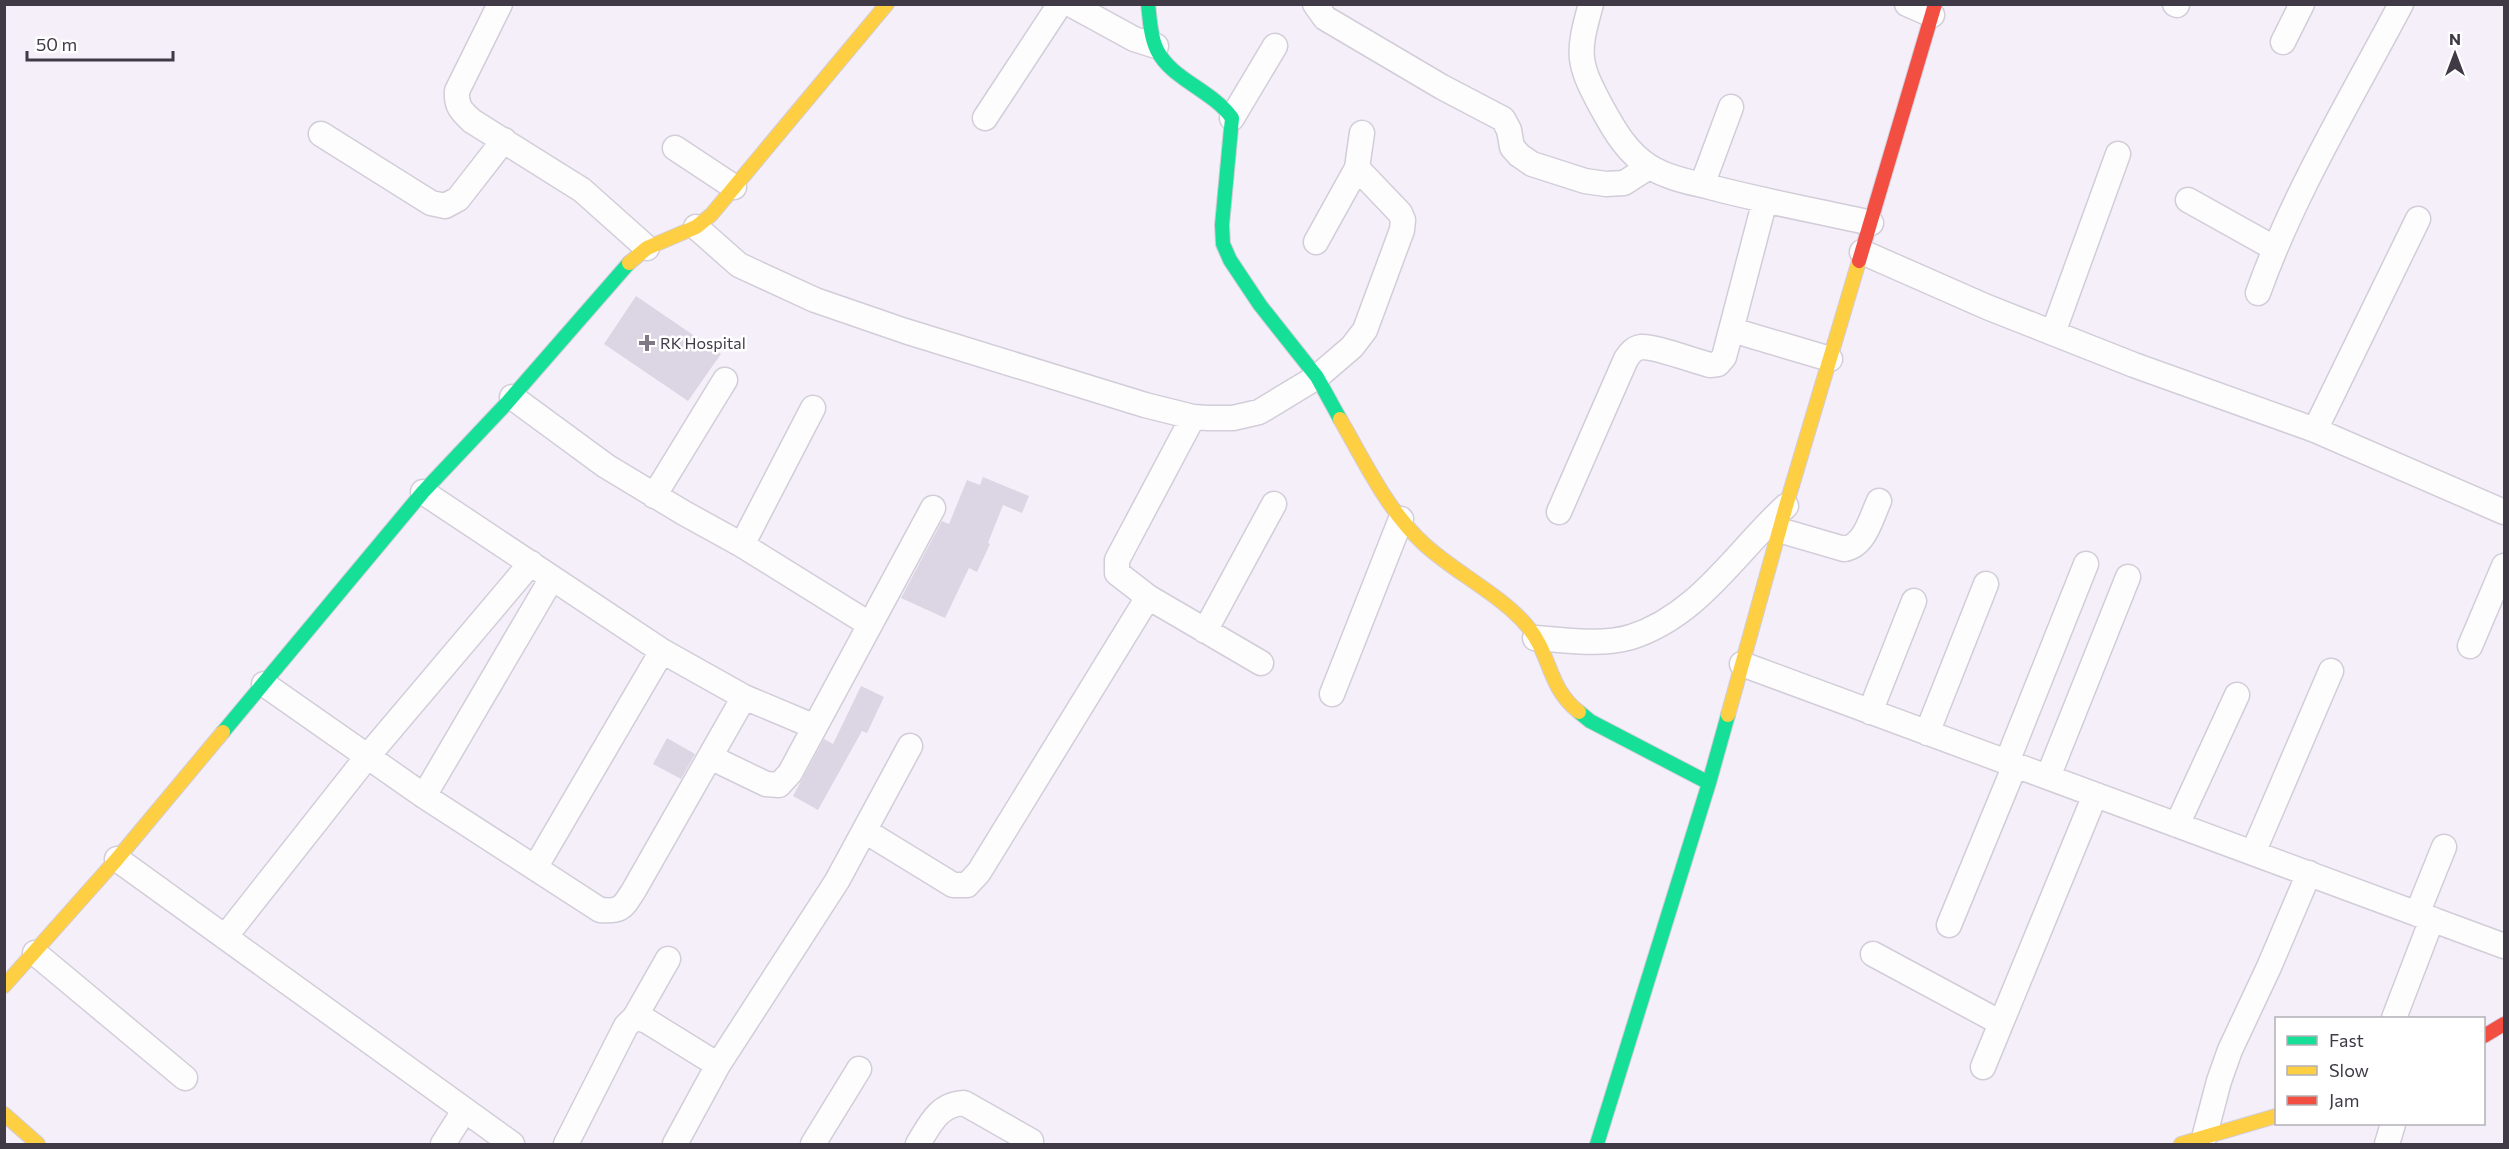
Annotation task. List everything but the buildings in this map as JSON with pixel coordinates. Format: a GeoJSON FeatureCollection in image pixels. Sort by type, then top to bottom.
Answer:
{"type":"FeatureCollection","features":[{"type":"Feature","properties":{"kind":"street"},"geometry":{"type":"LineString","coordinates":[[500,4],[458,91],[457,102],[460,110],[472,121],[582,190],[647,248]]}},
{"type":"Feature","properties":{"kind":"street"},"geometry":{"type":"LineString","coordinates":[[4,986],[117,859],[423,492],[512,397],[623,268],[647,248],[696,227],[711,215],[887,4]]}},
{"type":"Feature","properties":{"kind":"street"},"geometry":{"type":"LineString","coordinates":[[985,118],[1060,4]]}},
{"type":"Feature","properties":{"kind":"street"},"geometry":{"type":"LineString","coordinates":[[1070,4],[1134,39],[1156,46]]}},
{"type":"Feature","properties":{"kind":"street"},"geometry":{"type":"LineString","coordinates":[[1148,4],[1150,27],[1162,58],[1181,74],[1207,90],[1226,108],[1232,118]]}},
{"type":"Feature","properties":{"kind":"street"},"geometry":{"type":"LineString","coordinates":[[1315,4],[1317,10],[1325,18],[1442,87],[1484,107],[1503,119],[1509,130],[1512,147],[1532,164],[1585,181],[1606,184],[1624,183],[1649,167]]}},
{"type":"Feature","properties":{"kind":"street"},"geometry":{"type":"LineString","coordinates":[[1591,4],[1581,38],[1580,51],[1585,77],[1614,130],[1633,154],[1649,167],[1663,174],[1765,200],[1871,223]]}},
{"type":"Feature","properties":{"kind":"street"},"geometry":{"type":"LineString","coordinates":[[1597,1144],[1709,783],[1779,530],[1933,10],[1907,4]]}},
{"type":"Feature","properties":{"kind":"street"},"geometry":{"type":"LineString","coordinates":[[2283,42],[2301,4]]}},
{"type":"Feature","properties":{"kind":"street"},"geometry":{"type":"LineString","coordinates":[[2258,293],[2274,248],[2305,184],[2401,4]]}},
{"type":"Feature","properties":{"kind":"street"},"geometry":{"type":"LineString","coordinates":[[1275,46],[1232,118],[1222,225],[1223,244],[1230,260],[1260,305],[1317,377],[1372,477],[1401,519],[1424,544],[1528,627],[1541,648],[1552,679],[1566,702],[1590,721],[1709,783]]}},
{"type":"Feature","properties":{"kind":"street"},"geometry":{"type":"LineString","coordinates":[[1702,184],[1731,107]]}},
{"type":"Feature","properties":{"kind":"street"},"geometry":{"type":"LineString","coordinates":[[1316,242],[1357,168],[1362,132]]}},
{"type":"Feature","properties":{"kind":"street"},"geometry":{"type":"LineString","coordinates":[[321,134],[431,203],[445,206],[458,199],[504,140]]}},
{"type":"Feature","properties":{"kind":"street"},"geometry":{"type":"LineString","coordinates":[[675,148],[734,187]]}},
{"type":"Feature","properties":{"kind":"street"},"geometry":{"type":"LineString","coordinates":[[2053,333],[2118,154]]}},
{"type":"Feature","properties":{"kind":"street"},"geometry":{"type":"LineString","coordinates":[[696,227],[739,265],[815,300],[993,359],[1145,405],[1194,417],[1233,418],[1259,412],[1317,377],[1352,347],[1365,330],[1402,230],[1403,220],[1400,213],[1357,168]]}},
{"type":"Feature","properties":{"kind":"street"},"geometry":{"type":"LineString","coordinates":[[1559,512],[1626,359],[1632,351],[1640,347],[1710,365],[1718,364],[1724,357],[1765,200]]}},
{"type":"Feature","properties":{"kind":"street"},"geometry":{"type":"LineString","coordinates":[[2188,200],[2274,248]]}},
{"type":"Feature","properties":{"kind":"street"},"geometry":{"type":"LineString","coordinates":[[2315,430],[2418,219]]}},
{"type":"Feature","properties":{"kind":"street"},"geometry":{"type":"LineString","coordinates":[[1862,252],[1987,307],[2053,333],[2187,385],[2315,430],[2505,512]]}},
{"type":"Feature","properties":{"kind":"street"},"geometry":{"type":"LineString","coordinates":[[1732,330],[1830,359]]}},
{"type":"Feature","properties":{"kind":"street"},"geometry":{"type":"LineString","coordinates":[[654,496],[725,380]]}},
{"type":"Feature","properties":{"kind":"street"},"geometry":{"type":"LineString","coordinates":[[512,397],[606,466],[654,496],[742,545],[869,624]]}},
{"type":"Feature","properties":{"kind":"street"},"geometry":{"type":"LineString","coordinates":[[742,545],[813,408]]}},
{"type":"Feature","properties":{"kind":"street"},"geometry":{"type":"LineString","coordinates":[[1194,417],[1117,560],[1116,573],[1148,597],[1261,663]]}},
{"type":"Feature","properties":{"kind":"street"},"geometry":{"type":"LineString","coordinates":[[423,492],[662,651],[744,697],[813,726]]}},
{"type":"Feature","properties":{"kind":"street"},"geometry":{"type":"LineString","coordinates":[[1779,530],[1844,549],[1852,548],[1860,541],[1879,501]]}},
{"type":"Feature","properties":{"kind":"street"},"geometry":{"type":"LineString","coordinates":[[1205,631],[1275,504]]}},
{"type":"Feature","properties":{"kind":"street"},"geometry":{"type":"LineString","coordinates":[[1535,638],[1602,641],[1630,638],[1659,625],[1678,615],[1709,588],[1764,526],[1786,506]]}},
{"type":"Feature","properties":{"kind":"street"},"geometry":{"type":"LineString","coordinates":[[710,757],[766,784],[779,784],[790,773],[813,726],[933,508]]}},
{"type":"Feature","properties":{"kind":"street"},"geometry":{"type":"LineString","coordinates":[[1332,694],[1401,519]]}},
{"type":"Feature","properties":{"kind":"street"},"geometry":{"type":"LineString","coordinates":[[225,937],[367,757],[531,563]]}},
{"type":"Feature","properties":{"kind":"street"},"geometry":{"type":"LineString","coordinates":[[1949,925],[2086,564]]}},
{"type":"Feature","properties":{"kind":"street"},"geometry":{"type":"LineString","coordinates":[[2470,646],[2505,566]]}},
{"type":"Feature","properties":{"kind":"street"},"geometry":{"type":"LineString","coordinates":[[2048,777],[2128,577]]}},
{"type":"Feature","properties":{"kind":"street"},"geometry":{"type":"LineString","coordinates":[[424,796],[552,578]]}},
{"type":"Feature","properties":{"kind":"street"},"geometry":{"type":"LineString","coordinates":[[1927,733],[1986,584]]}},
{"type":"Feature","properties":{"kind":"street"},"geometry":{"type":"LineString","coordinates":[[865,831],[953,885],[967,885],[979,872],[1148,597]]}},
{"type":"Feature","properties":{"kind":"street"},"geometry":{"type":"LineString","coordinates":[[1870,712],[1914,602]]}},
{"type":"Feature","properties":{"kind":"street"},"geometry":{"type":"LineString","coordinates":[[535,868],[662,651]]}},
{"type":"Feature","properties":{"kind":"street"},"geometry":{"type":"LineString","coordinates":[[1742,664],[2505,946]]}},
{"type":"Feature","properties":{"kind":"street"},"geometry":{"type":"LineString","coordinates":[[2253,853],[2331,671]]}},
{"type":"Feature","properties":{"kind":"street"},"geometry":{"type":"LineString","coordinates":[[264,684],[424,796],[535,868],[600,910],[615,911],[624,906],[744,697]]}},
{"type":"Feature","properties":{"kind":"street"},"geometry":{"type":"LineString","coordinates":[[2177,825],[2236,695]]}},
{"type":"Feature","properties":{"kind":"street"},"geometry":{"type":"LineString","coordinates":[[675,1144],[718,1065],[837,880],[910,746]]}},
{"type":"Feature","properties":{"kind":"street"},"geometry":{"type":"LineString","coordinates":[[1983,1066],[2095,795]]}},
{"type":"Feature","properties":{"kind":"street"},"geometry":{"type":"LineString","coordinates":[[2394,1017],[2444,847]]}},
{"type":"Feature","properties":{"kind":"street"},"geometry":{"type":"LineString","coordinates":[[117,859],[464,1111],[513,1144]]}},
{"type":"Feature","properties":{"kind":"street"},"geometry":{"type":"LineString","coordinates":[[2204,1137],[2230,1050],[2309,873]]}},
{"type":"Feature","properties":{"kind":"street"},"geometry":{"type":"LineString","coordinates":[[34,952],[185,1078]]}},
{"type":"Feature","properties":{"kind":"street"},"geometry":{"type":"LineString","coordinates":[[1873,954],[2001,1023]]}},
{"type":"Feature","properties":{"kind":"street"},"geometry":{"type":"LineString","coordinates":[[566,1144],[626,1026],[635,1017],[669,959]]}},
{"type":"Feature","properties":{"kind":"street"},"geometry":{"type":"LineString","coordinates":[[635,1017],[647,1021],[718,1065]]}},
{"type":"Feature","properties":{"kind":"street"},"geometry":{"type":"LineString","coordinates":[[2485,1035],[2505,1024]]}},
{"type":"Feature","properties":{"kind":"street"},"geometry":{"type":"LineString","coordinates":[[813,1144],[859,1069]]}},
{"type":"Feature","properties":{"kind":"street"},"geometry":{"type":"LineString","coordinates":[[918,1144],[932,1121],[944,1108],[953,1103],[964,1103],[1031,1141]]}},
{"type":"Feature","properties":{"kind":"street"},"geometry":{"type":"LineString","coordinates":[[443,1144],[464,1111]]}},
{"type":"Feature","properties":{"kind":"street"},"geometry":{"type":"LineString","coordinates":[[4,1114],[38,1144]]}},
{"type":"Feature","properties":{"kind":"street"},"geometry":{"type":"LineString","coordinates":[[2181,1144],[2275,1117]]}},
{"type":"Feature","properties":{"kind":"street"},"geometry":{"type":"LineString","coordinates":[[2387,1144],[2393,1125]]}},
{"type":"Feature","properties":{"kind":"traffic: fast"},"geometry":{"type":"LineString","coordinates":[[1148,4],[1153,39],[1163,60],[1224,108],[1232,118],[1222,225],[1223,244],[1230,260],[1260,305],[1317,377],[1340,419]]}},
{"type":"Feature","properties":{"kind":"traffic: fast"},"geometry":{"type":"LineString","coordinates":[[223,732],[423,492],[506,404],[629,263]]}},
{"type":"Feature","properties":{"kind":"traffic: fast"},"geometry":{"type":"LineString","coordinates":[[1579,712],[1590,721],[1709,783]]}},
{"type":"Feature","properties":{"kind":"traffic: fast"},"geometry":{"type":"LineString","coordinates":[[1597,1144],[1728,715]]}},
{"type":"Feature","properties":{"kind":"traffic: slow"},"geometry":{"type":"LineString","coordinates":[[629,263],[647,248],[696,227],[711,215],[887,4]]}},
{"type":"Feature","properties":{"kind":"traffic: slow"},"geometry":{"type":"LineString","coordinates":[[1728,715],[1786,506],[1859,261]]}},
{"type":"Feature","properties":{"kind":"traffic: slow"},"geometry":{"type":"LineString","coordinates":[[1340,419],[1388,501],[1411,531],[1436,554],[1492,594],[1518,616],[1536,638],[1561,693],[1579,712]]}},
{"type":"Feature","properties":{"kind":"traffic: slow"},"geometry":{"type":"LineString","coordinates":[[4,986],[117,859],[223,732]]}},
{"type":"Feature","properties":{"kind":"traffic: slow"},"geometry":{"type":"LineString","coordinates":[[4,1114],[38,1144]]}},
{"type":"Feature","properties":{"kind":"traffic: slow"},"geometry":{"type":"LineString","coordinates":[[2181,1144],[2275,1116]]}},
{"type":"Feature","properties":{"kind":"traffic: jam"},"geometry":{"type":"LineString","coordinates":[[1859,261],[1935,4]]}},
{"type":"Feature","properties":{"kind":"traffic: jam"},"geometry":{"type":"LineString","coordinates":[[2485,1035],[2504,1024]]}},
{"type":"Feature","properties":{"kind":"place","name":"RK Hospital"},"geometry":{"type":"Point","coordinates":[647,343]}}]}
